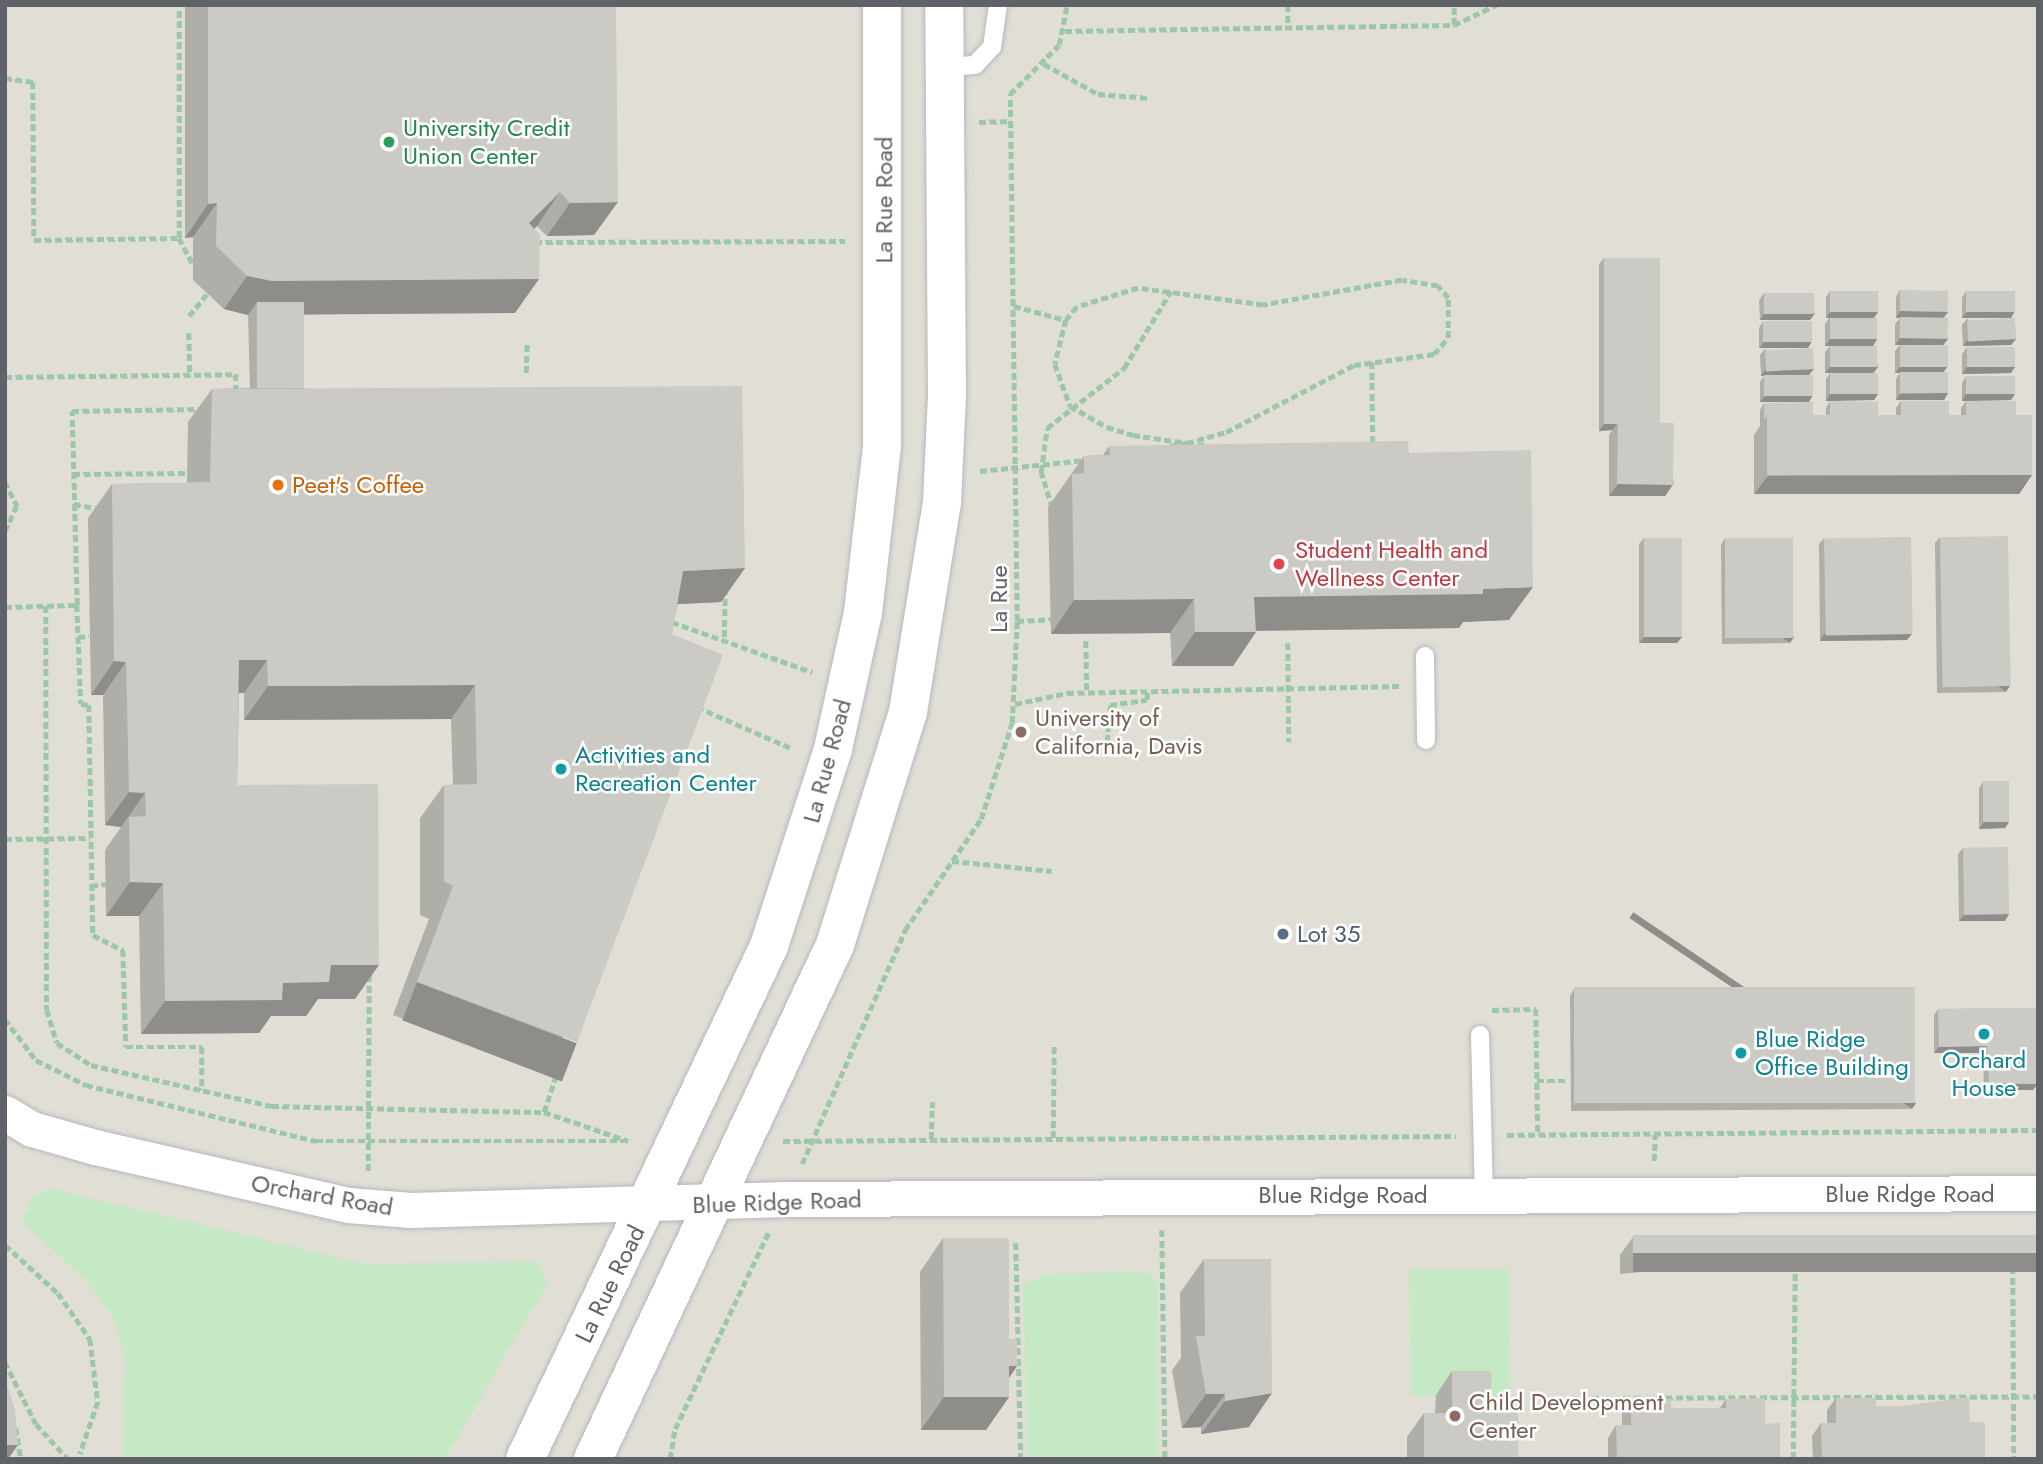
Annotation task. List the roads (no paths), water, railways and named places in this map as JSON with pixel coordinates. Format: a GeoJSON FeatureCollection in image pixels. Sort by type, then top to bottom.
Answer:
{"type":"FeatureCollection","features":[{"type":"Feature","properties":{"kind":"main road","name":"La Rue Road"},"geometry":{"type":"LineString","coordinates":[[525,1459],[649,1206],[769,946],[834,749],[863,613],[882,445],[882,5]]}},
{"type":"Feature","properties":{"kind":"main road"},"geometry":{"type":"LineString","coordinates":[[593,1459],[710,1204],[835,945],[908,712],[942,502],[947,397],[944,5]]}},
{"type":"Feature","properties":{"kind":"street","name":"Orchard Road"},"geometry":{"type":"LineString","coordinates":[[5,1113],[70,1140],[348,1205],[649,1206]]}},
{"type":"Feature","properties":{"kind":"street","name":"Blue Ridge Road"},"geometry":{"type":"LineString","coordinates":[[649,1206],[1484,1195],[2038,1193]]}},
{"type":"Feature","properties":{"kind":"lane"},"geometry":{"type":"LineString","coordinates":[[944,68],[975,65],[992,47],[998,5]]}},
{"type":"Feature","properties":{"kind":"lane"},"geometry":{"type":"LineString","coordinates":[[1425,656],[1426,740]]}},
{"type":"Feature","properties":{"kind":"lane"},"geometry":{"type":"LineString","coordinates":[[1480,1035],[1484,1195]]}},
{"type":"Feature","properties":{"kind":"place","name":"University Credit Union Center"},"geometry":{"type":"Point","coordinates":[389,142]}},
{"type":"Feature","properties":{"kind":"place","name":"Peet's Coffee"},"geometry":{"type":"Point","coordinates":[278,485]}},
{"type":"Feature","properties":{"kind":"place","name":"Student Health and Wellness Center"},"geometry":{"type":"Point","coordinates":[1279,564]}},
{"type":"Feature","properties":{"kind":"place","name":"University of California, Davis"},"geometry":{"type":"Point","coordinates":[1021,732]}},
{"type":"Feature","properties":{"kind":"place","name":"Activities and Recreation Center"},"geometry":{"type":"Point","coordinates":[561,769]}},
{"type":"Feature","properties":{"kind":"place","name":"Lot 35"},"geometry":{"type":"Point","coordinates":[1283,934]}},
{"type":"Feature","properties":{"kind":"place","name":"Orchard House"},"geometry":{"type":"Point","coordinates":[1984,1034]}},
{"type":"Feature","properties":{"kind":"place","name":"Blue Ridge Office Building"},"geometry":{"type":"Point","coordinates":[1741,1053]}},
{"type":"Feature","properties":{"kind":"place","name":"Child Development Center"},"geometry":{"type":"Point","coordinates":[1455,1416]}}]}
